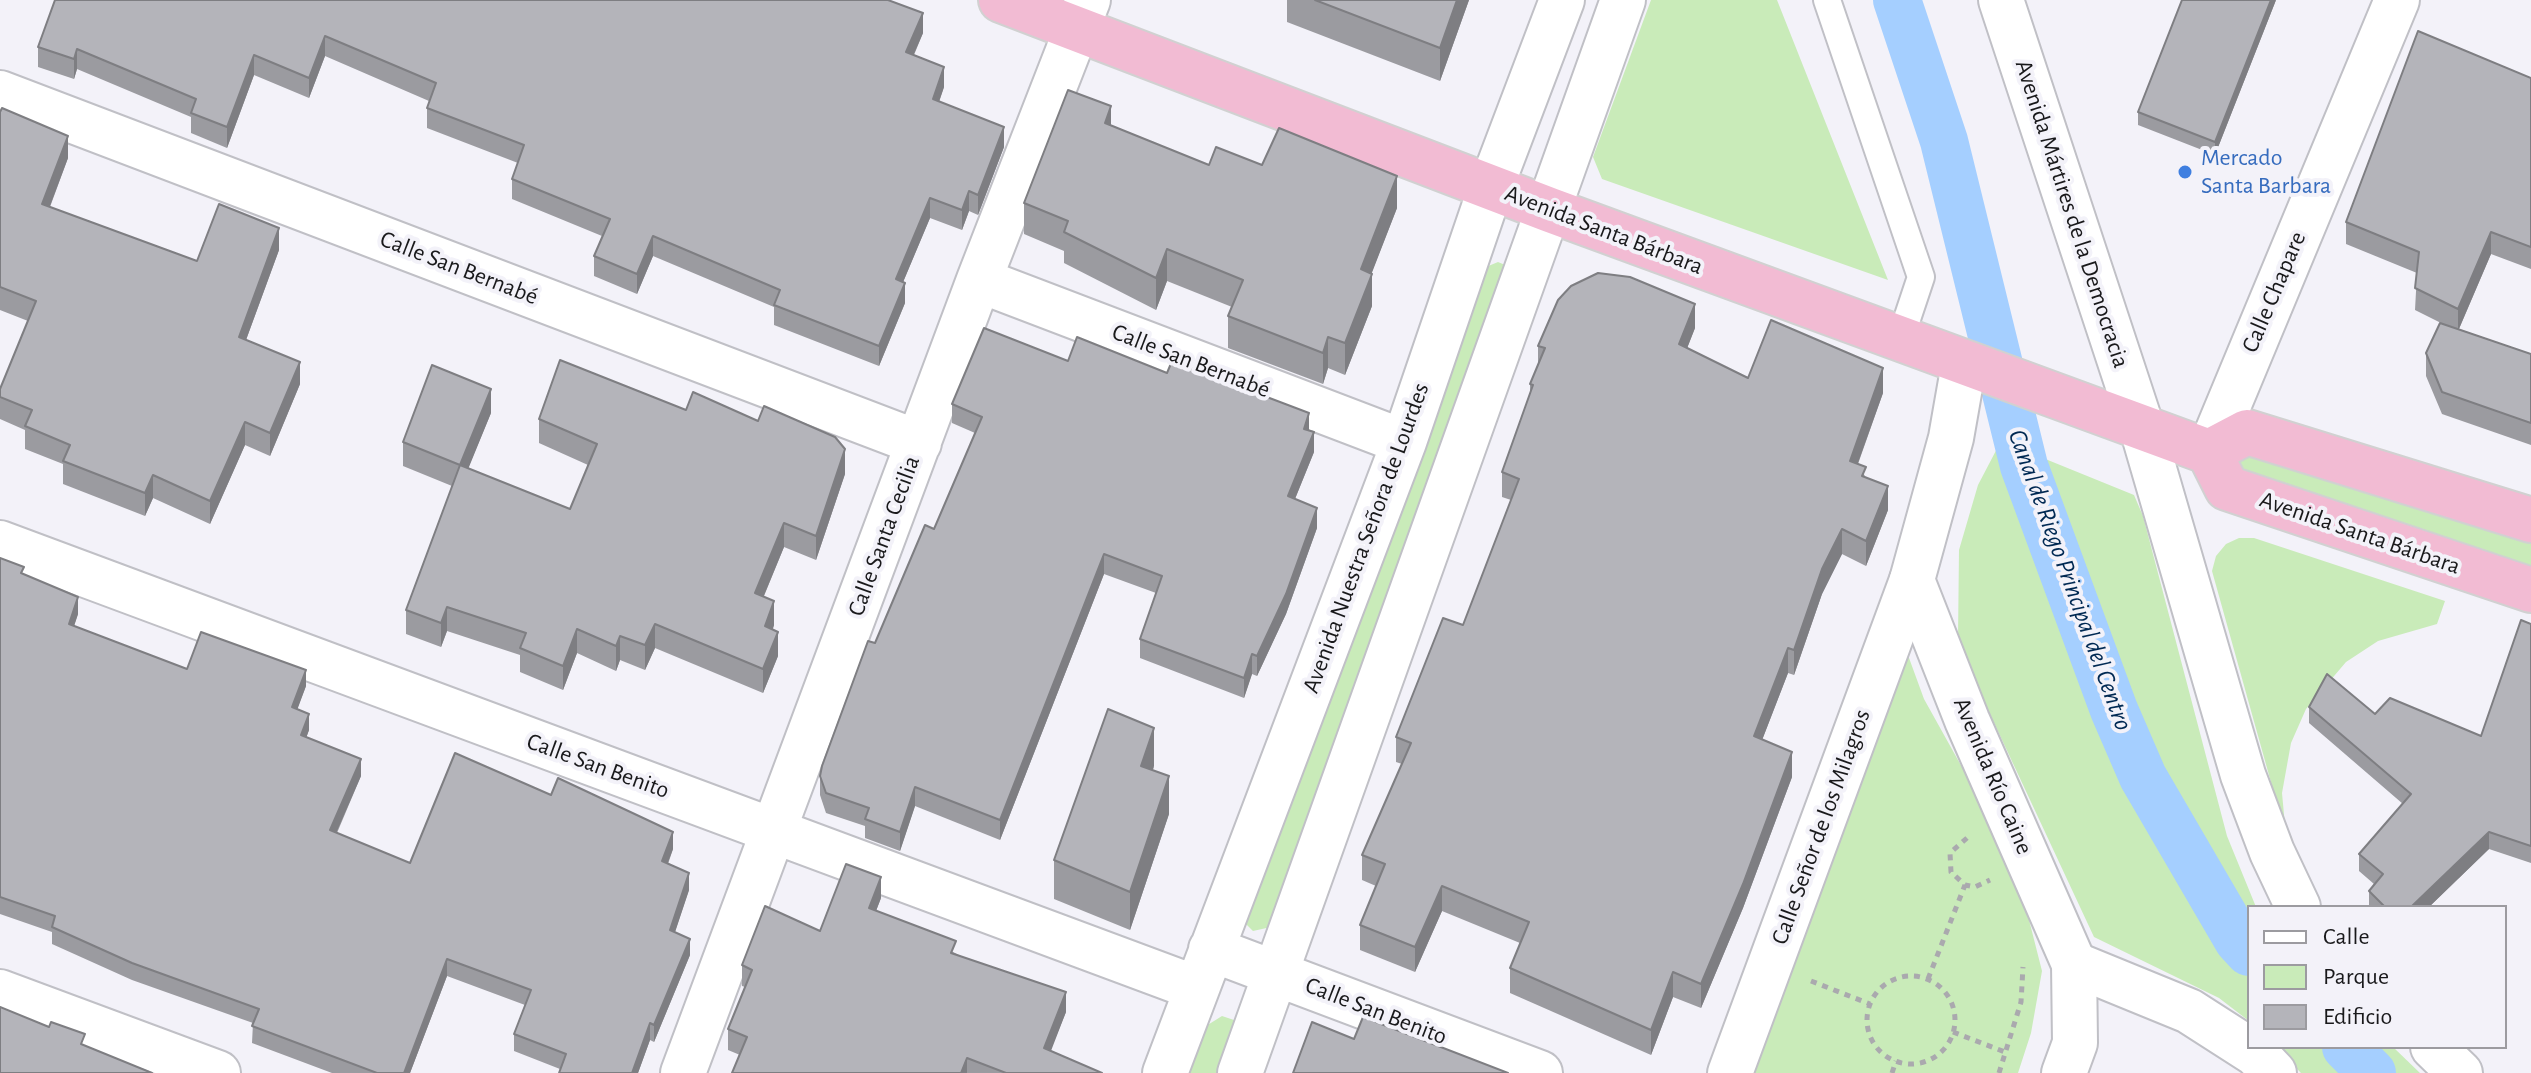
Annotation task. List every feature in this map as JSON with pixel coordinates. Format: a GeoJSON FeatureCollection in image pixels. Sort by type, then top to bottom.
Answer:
{"type":"FeatureCollection","features":[{"type":"Feature","properties":{"kind":"highway","name":"Avenida Santa Bárbara"},"geometry":{"type":"LineString","coordinates":[[1001,0],[1082,14],[1550,210],[2209,452],[2227,488],[2531,590]]}},
{"type":"Feature","properties":{"kind":"highway"},"geometry":{"type":"LineString","coordinates":[[2209,452],[2247,432],[2531,520]]}},
{"type":"Feature","properties":{"kind":"street","name":"Avenida Nuestra Señora de Lourdes"},"geometry":{"type":"LineString","coordinates":[[1165,1073],[1404,442],[1491,187],[1562,0]]}},
{"type":"Feature","properties":{"kind":"street"},"geometry":{"type":"LineString","coordinates":[[1240,1073],[1623,0]]}},
{"type":"Feature","properties":{"kind":"street","name":"Avenida Mártires de la Democracia"},"geometry":{"type":"LineString","coordinates":[[2001,0],[2142,428]]}},
{"type":"Feature","properties":{"kind":"street","name":"Calle Chapare"},"geometry":{"type":"LineString","coordinates":[[2209,452],[2397,0]]}},
{"type":"Feature","properties":{"kind":"street","name":"Calle Santa Cecilia"},"geometry":{"type":"LineString","coordinates":[[683,1073],[979,280],[1082,14]]}},
{"type":"Feature","properties":{"kind":"street","name":"Calle San Bernabé"},"geometry":{"type":"LineString","coordinates":[[0,93],[919,443]]}},
{"type":"Feature","properties":{"kind":"street","name":"Calle San Bernabé"},"geometry":{"type":"LineString","coordinates":[[979,280],[1404,442]]}},
{"type":"Feature","properties":{"kind":"street"},"geometry":{"type":"LineString","coordinates":[[1912,580],[1951,438],[1974,368]]}},
{"type":"Feature","properties":{"kind":"street"},"geometry":{"type":"LineString","coordinates":[[2142,428],[2243,775],[2272,852],[2297,905]]}},
{"type":"Feature","properties":{"kind":"street","name":"Calle San Benito"},"geometry":{"type":"LineString","coordinates":[[0,543],[774,832],[1204,969],[1276,973],[1540,1073]]}},
{"type":"Feature","properties":{"kind":"street","name":"Avenida Río Caine"},"geometry":{"type":"LineString","coordinates":[[1912,580],[1967,720],[2074,964]]}},
{"type":"Feature","properties":{"kind":"street","name":"Calle Señor de los Milagros"},"geometry":{"type":"LineString","coordinates":[[1730,1073],[1912,580]]}},
{"type":"Feature","properties":{"kind":"street"},"geometry":{"type":"LineString","coordinates":[[2064,1073],[2075,1043],[2074,964],[2189,1011],[2247,1048]]}},
{"type":"Feature","properties":{"kind":"street"},"geometry":{"type":"LineString","coordinates":[[0,992],[218,1073]]}},
{"type":"Feature","properties":{"kind":"street"},"geometry":{"type":"LineString","coordinates":[[2248,1049],[2274,1073]]}},
{"type":"Feature","properties":{"kind":"street"},"geometry":{"type":"LineString","coordinates":[[2435,1049],[2460,1073]]}},
{"type":"Feature","properties":{"kind":"lane"},"geometry":{"type":"LineString","coordinates":[[1827,0],[1921,277],[1900,340]]}},
{"type":"Feature","properties":{"kind":"path"},"geometry":{"type":"LineString","coordinates":[[1967,824],[1972,837],[1955,845],[1948,863],[1951,872],[1965,885],[1975,887],[1992,878]]}},
{"type":"Feature","properties":{"kind":"path"},"geometry":{"type":"LineString","coordinates":[[1985,864],[1996,890]]}},
{"type":"Feature","properties":{"kind":"path"},"geometry":{"type":"LineString","coordinates":[[1928,979],[1965,885]]}},
{"type":"Feature","properties":{"kind":"path"},"geometry":{"type":"LineString","coordinates":[[1999,1073],[2021,1002],[2022,957]]}},
{"type":"Feature","properties":{"kind":"path"},"geometry":{"type":"LineString","coordinates":[[1914,976],[1928,979],[1941,988],[1951,1001],[1955,1016],[1953,1032],[1937,1055],[1910,1064],[1896,1061],[1883,1054],[1868,1031],[1870,1004],[1887,982],[1914,976]]}},
{"type":"Feature","properties":{"kind":"path"},"geometry":{"type":"LineString","coordinates":[[1807,979],[1870,1004]]}},
{"type":"Feature","properties":{"kind":"path"},"geometry":{"type":"LineString","coordinates":[[1953,1032],[2005,1052]]}},
{"type":"Feature","properties":{"kind":"path"},"geometry":{"type":"LineString","coordinates":[[1892,1073],[1896,1061]]}},
{"type":"Feature","properties":{"kind":"green space"},"geometry":{"type":"Polygon","coordinates":[[[1651,0],[1777,0],[1888,280],[1602,179],[1593,157],[1651,0]]]}},
{"type":"Feature","properties":{"kind":"green space"},"geometry":{"type":"Polygon","coordinates":[[[1498,262],[1510,267],[1271,927],[1253,931],[1244,922],[1486,267],[1498,262]]]}},
{"type":"Feature","properties":{"kind":"green space"},"geometry":{"type":"Polygon","coordinates":[[[2001,441],[2134,495],[2143,516],[2227,836],[2255,905],[2247,905],[2247,1019],[2219,998],[2094,937],[1975,682],[1958,638],[1959,550],[1978,485],[2001,441]]]}},
{"type":"Feature","properties":{"kind":"green space"},"geometry":{"type":"Polygon","coordinates":[[[2240,451],[2531,538],[2531,569],[2242,473],[2235,455],[2240,451]]]}},
{"type":"Feature","properties":{"kind":"green space"},"geometry":{"type":"Polygon","coordinates":[[[2239,538],[2254,538],[2445,601],[2437,624],[2378,641],[2346,662],[2306,709],[2291,743],[2282,793],[2286,836],[2212,571],[2216,556],[2226,544],[2239,538]]]}},
{"type":"Feature","properties":{"kind":"green space"},"geometry":{"type":"Polygon","coordinates":[[[1905,647],[1924,699],[1963,769],[2026,908],[2042,971],[2031,1033],[2018,1073],[1744,1073],[1905,647]]]}},
{"type":"Feature","properties":{"kind":"green space"},"geometry":{"type":"Polygon","coordinates":[[[1222,1016],[1234,1020],[1237,1026],[1224,1073],[1188,1073],[1206,1026],[1222,1016]]]}},
{"type":"Feature","properties":{"kind":"green space"},"geometry":{"type":"Polygon","coordinates":[[[2278,1049],[2395,1049],[2420,1073],[2301,1073],[2278,1049]]]}},
{"type":"Feature","properties":{"kind":"building"},"geometry":{"type":"Polygon","coordinates":[[[55,0],[888,0],[923,13],[906,52],[944,67],[933,99],[1004,127],[978,195],[969,191],[962,210],[930,198],[896,279],[905,283],[879,346],[774,305],[780,290],[653,236],[637,274],[594,256],[610,219],[512,179],[524,145],[427,108],[436,83],[325,36],[309,78],[254,55],[227,127],[191,113],[196,99],[77,49],[74,59],[38,47],[55,0]]]}},
{"type":"Feature","properties":{"kind":"building"},"geometry":{"type":"Polygon","coordinates":[[[1315,0],[1457,0],[1440,48],[1315,0]]]}},
{"type":"Feature","properties":{"kind":"building"},"geometry":{"type":"Polygon","coordinates":[[[2182,0],[2271,0],[2215,142],[2138,112],[2182,0]]]}},
{"type":"Feature","properties":{"kind":"building"},"geometry":{"type":"Polygon","coordinates":[[[2418,31],[2531,78],[2531,247],[2491,232],[2458,309],[2415,288],[2419,252],[2346,222],[2418,31]]]}},
{"type":"Feature","properties":{"kind":"building"},"geometry":{"type":"Polygon","coordinates":[[[1068,90],[1111,106],[1105,123],[1209,165],[1216,147],[1262,165],[1279,128],[1397,176],[1361,269],[1372,274],[1345,343],[1328,337],[1323,353],[1228,316],[1243,280],[1167,249],[1156,278],[1064,232],[1068,221],[1024,203],[1068,90]]]}},
{"type":"Feature","properties":{"kind":"building"},"geometry":{"type":"Polygon","coordinates":[[[2,108],[68,136],[42,204],[197,261],[219,204],[279,228],[239,337],[300,362],[270,433],[245,422],[210,501],[153,475],[145,493],[63,461],[70,445],[25,426],[32,410],[0,397],[0,389],[36,301],[0,287],[2,108]]]}},
{"type":"Feature","properties":{"kind":"building"},"geometry":{"type":"Polygon","coordinates":[[[1598,273],[1630,277],[1695,304],[1679,344],[1748,378],[1771,320],[1883,368],[1850,461],[1866,467],[1862,476],[1888,486],[1866,541],[1842,529],[1822,569],[1794,650],[1788,648],[1754,736],[1792,752],[1743,884],[1701,984],[1673,972],[1651,1030],[1510,968],[1529,922],[1442,886],[1415,947],[1360,925],[1385,864],[1362,855],[1411,743],[1396,737],[1443,618],[1463,625],[1519,479],[1502,472],[1545,348],[1538,346],[1558,300],[1571,286],[1598,273]]]}},
{"type":"Feature","properties":{"kind":"building"},"geometry":{"type":"Polygon","coordinates":[[[2440,323],[2531,354],[2531,423],[2442,392],[2426,353],[2440,323]]]}},
{"type":"Feature","properties":{"kind":"building"},"geometry":{"type":"Polygon","coordinates":[[[984,328],[1068,361],[1077,337],[1167,373],[1172,361],[1309,413],[1304,429],[1314,432],[1288,496],[1317,508],[1286,594],[1257,656],[1252,654],[1244,678],[1140,639],[1162,576],[1104,554],[1000,820],[915,787],[900,832],[865,819],[869,808],[826,793],[820,776],[868,641],[875,643],[925,525],[934,529],[982,417],[952,404],[984,328]]]}},
{"type":"Feature","properties":{"kind":"building"},"geometry":{"type":"Polygon","coordinates":[[[560,360],[686,410],[693,392],[758,421],[764,406],[835,437],[845,449],[816,536],[784,523],[755,593],[774,601],[765,626],[778,632],[763,669],[655,624],[645,645],[620,636],[616,646],[577,629],[563,666],[520,648],[526,633],[447,607],[441,623],[406,610],[460,465],[570,509],[597,444],[539,419],[560,360]]]}},
{"type":"Feature","properties":{"kind":"building"},"geometry":{"type":"Polygon","coordinates":[[[432,365],[491,389],[460,465],[403,442],[432,365]]]}},
{"type":"Feature","properties":{"kind":"building"},"geometry":{"type":"Polygon","coordinates":[[[0,558],[24,567],[21,573],[78,597],[69,624],[187,669],[201,632],[306,670],[292,707],[309,714],[301,735],[361,759],[330,830],[410,863],[455,753],[551,795],[558,778],[673,832],[662,861],[689,873],[670,930],[690,939],[654,1025],[650,1023],[632,1073],[559,1073],[566,1054],[514,1034],[531,990],[447,959],[404,1073],[377,1073],[252,1026],[259,1009],[132,963],[52,927],[55,916],[0,897],[0,558]]]}},
{"type":"Feature","properties":{"kind":"building"},"geometry":{"type":"Polygon","coordinates":[[[2521,620],[2531,624],[2531,846],[2489,832],[2413,905],[2383,905],[2369,891],[2383,874],[2359,854],[2411,794],[2309,707],[2327,674],[2375,714],[2390,698],[2481,736],[2521,620]]]}},
{"type":"Feature","properties":{"kind":"building"},"geometry":{"type":"Polygon","coordinates":[[[1108,709],[1154,728],[1141,766],[1169,776],[1130,892],[1054,860],[1108,709]]]}},
{"type":"Feature","properties":{"kind":"building"},"geometry":{"type":"Polygon","coordinates":[[[846,864],[881,877],[869,908],[956,941],[951,953],[1066,992],[1044,1048],[1102,1073],[1006,1073],[967,1058],[961,1073],[732,1073],[747,1037],[728,1029],[752,970],[742,965],[765,906],[820,931],[846,864]]]}},
{"type":"Feature","properties":{"kind":"building"},"geometry":{"type":"Polygon","coordinates":[[[0,1007],[49,1027],[51,1022],[85,1034],[81,1044],[152,1073],[0,1073],[0,1007]]]}},
{"type":"Feature","properties":{"kind":"building"},"geometry":{"type":"Polygon","coordinates":[[[1363,1017],[1508,1073],[1293,1073],[1312,1022],[1354,1039],[1363,1017]]]}},
{"type":"Feature","properties":{"kind":"waterway","name":"Canal de Riego Principal del Centro"},"geometry":{"type":"LineString","coordinates":[[1897,0],[1944,141],[2024,466],[2114,710],[2143,777],[2238,940],[2247,950]]}},
{"type":"Feature","properties":{"kind":"waterway","name":"Canal de Riego Principal del Centro"},"geometry":{"type":"LineString","coordinates":[[2348,1049],[2372,1073]]}},
{"type":"Feature","properties":{"kind":"place","name":"Mercado Santa Barbara"},"geometry":{"type":"Point","coordinates":[2185,172]}}]}
